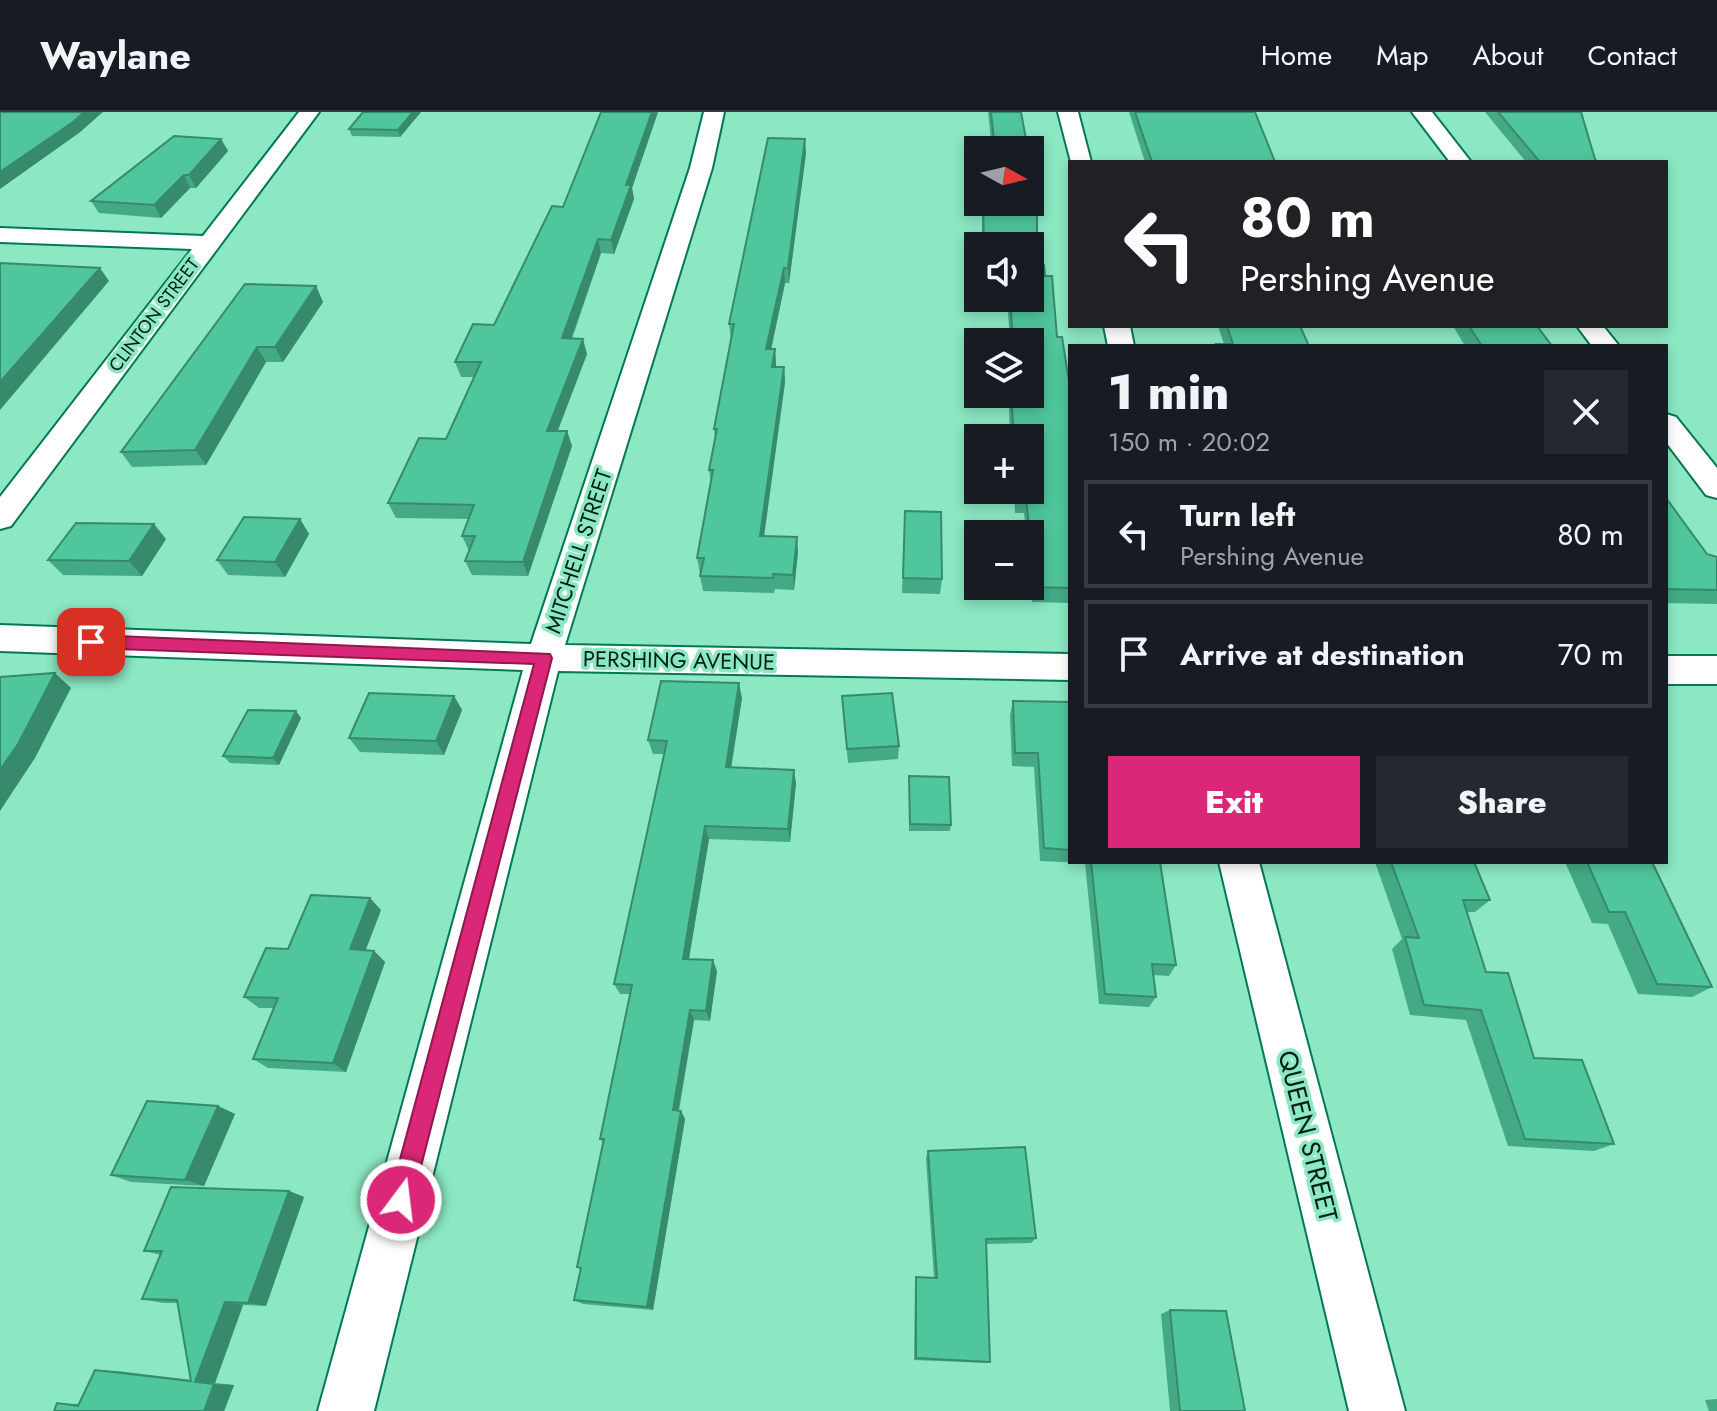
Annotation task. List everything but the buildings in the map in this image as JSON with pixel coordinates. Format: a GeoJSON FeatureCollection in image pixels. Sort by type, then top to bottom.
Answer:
{"type":"FeatureCollection","features":[{"type":"Feature","properties":{"kind":"street","name":"CLINTON STREET"},"geometry":{"type":"LineString","coordinates":[[0,519],[309,112]]}},
{"type":"Feature","properties":{"kind":"street","name":"MITCHELL STREET"},"geometry":{"type":"LineString","coordinates":[[346,1411],[544,658],[701,168],[714,112]]}},
{"type":"Feature","properties":{"kind":"street"},"geometry":{"type":"LineString","coordinates":[[1068,112],[1080,160]]}},
{"type":"Feature","properties":{"kind":"street"},"geometry":{"type":"LineString","coordinates":[[1422,112],[1459,160]]}},
{"type":"Feature","properties":{"kind":"street"},"geometry":{"type":"LineString","coordinates":[[0,235],[207,243]]}},
{"type":"Feature","properties":{"kind":"street"},"geometry":{"type":"LineString","coordinates":[[1592,328],[1604,344]]}},
{"type":"Feature","properties":{"kind":"street"},"geometry":{"type":"LineString","coordinates":[[1668,426],[1717,488]]}},
{"type":"Feature","properties":{"kind":"street","name":"PERSHING AVENUE"},"geometry":{"type":"LineString","coordinates":[[0,638],[544,658],[1068,667]]}},
{"type":"Feature","properties":{"kind":"street"},"geometry":{"type":"LineString","coordinates":[[1668,670],[1717,670]]}},
{"type":"Feature","properties":{"kind":"street","name":"QUEEN STREET"},"geometry":{"type":"LineString","coordinates":[[1240,864],[1377,1411]]}},
{"type":"Feature","properties":{"kind":"route"},"geometry":{"type":"LineString","coordinates":[[91,642],[544,658],[401,1200]]}}]}
